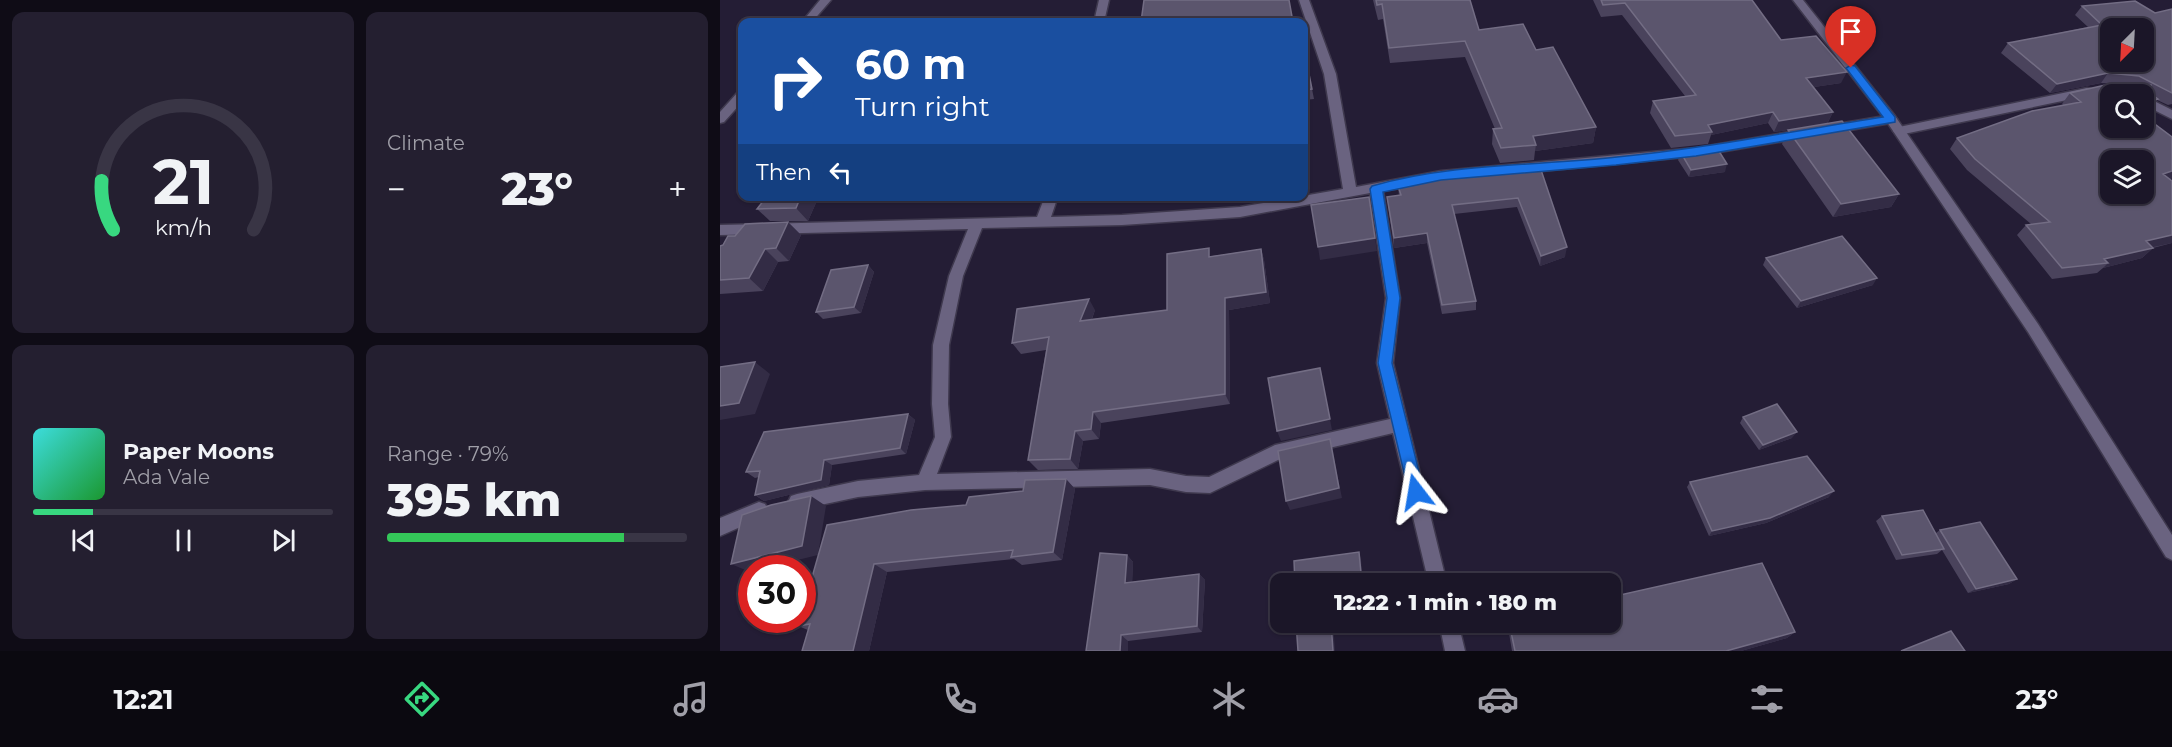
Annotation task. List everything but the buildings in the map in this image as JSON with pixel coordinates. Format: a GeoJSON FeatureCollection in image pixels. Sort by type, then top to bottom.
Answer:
{"type":"FeatureCollection","features":[{"type":"Feature","properties":{"kind":"street"},"geometry":{"type":"LineString","coordinates":[[810,18],[826,0]]}},
{"type":"Feature","properties":{"kind":"street"},"geometry":{"type":"LineString","coordinates":[[1100,18],[1104,0]]}},
{"type":"Feature","properties":{"kind":"street"},"geometry":{"type":"LineString","coordinates":[[1304,0],[1330,74],[1350,192]]}},
{"type":"Feature","properties":{"kind":"street"},"geometry":{"type":"LineString","coordinates":[[1798,0],[1895,125],[2033,328],[2172,551]]}},
{"type":"Feature","properties":{"kind":"street"},"geometry":{"type":"LineString","coordinates":[[1308,200],[1441,176],[1616,161],[1895,125],[2027,106],[2100,89]]}},
{"type":"Feature","properties":{"kind":"street"},"geometry":{"type":"LineString","coordinates":[[720,119],[738,99]]}},
{"type":"Feature","properties":{"kind":"street"},"geometry":{"type":"LineString","coordinates":[[2154,105],[2172,115]]}},
{"type":"Feature","properties":{"kind":"street"},"geometry":{"type":"LineString","coordinates":[[1376,189],[1393,298],[1385,363],[1435,573]]}},
{"type":"Feature","properties":{"kind":"street"},"geometry":{"type":"LineString","coordinates":[[1042,222],[1050,201]]}},
{"type":"Feature","properties":{"kind":"street"},"geometry":{"type":"LineString","coordinates":[[720,230],[1042,222],[1240,212],[1300,201]]}},
{"type":"Feature","properties":{"kind":"street"},"geometry":{"type":"LineString","coordinates":[[925,482],[943,437],[940,404],[941,345],[956,276],[977,223]]}},
{"type":"Feature","properties":{"kind":"street"},"geometry":{"type":"LineString","coordinates":[[720,526],[755,511],[858,489],[925,482],[1150,477],[1186,484],[1210,485],[1275,453],[1399,424]]}},
{"type":"Feature","properties":{"kind":"street"},"geometry":{"type":"LineString","coordinates":[[1451,633],[1455,651]]}},
{"type":"Feature","properties":{"kind":"route"},"geometry":{"type":"LineString","coordinates":[[1416,492],[1385,363],[1393,298],[1376,189],[1441,176],[1696,152],[1891,119],[1851,68]]}}]}
